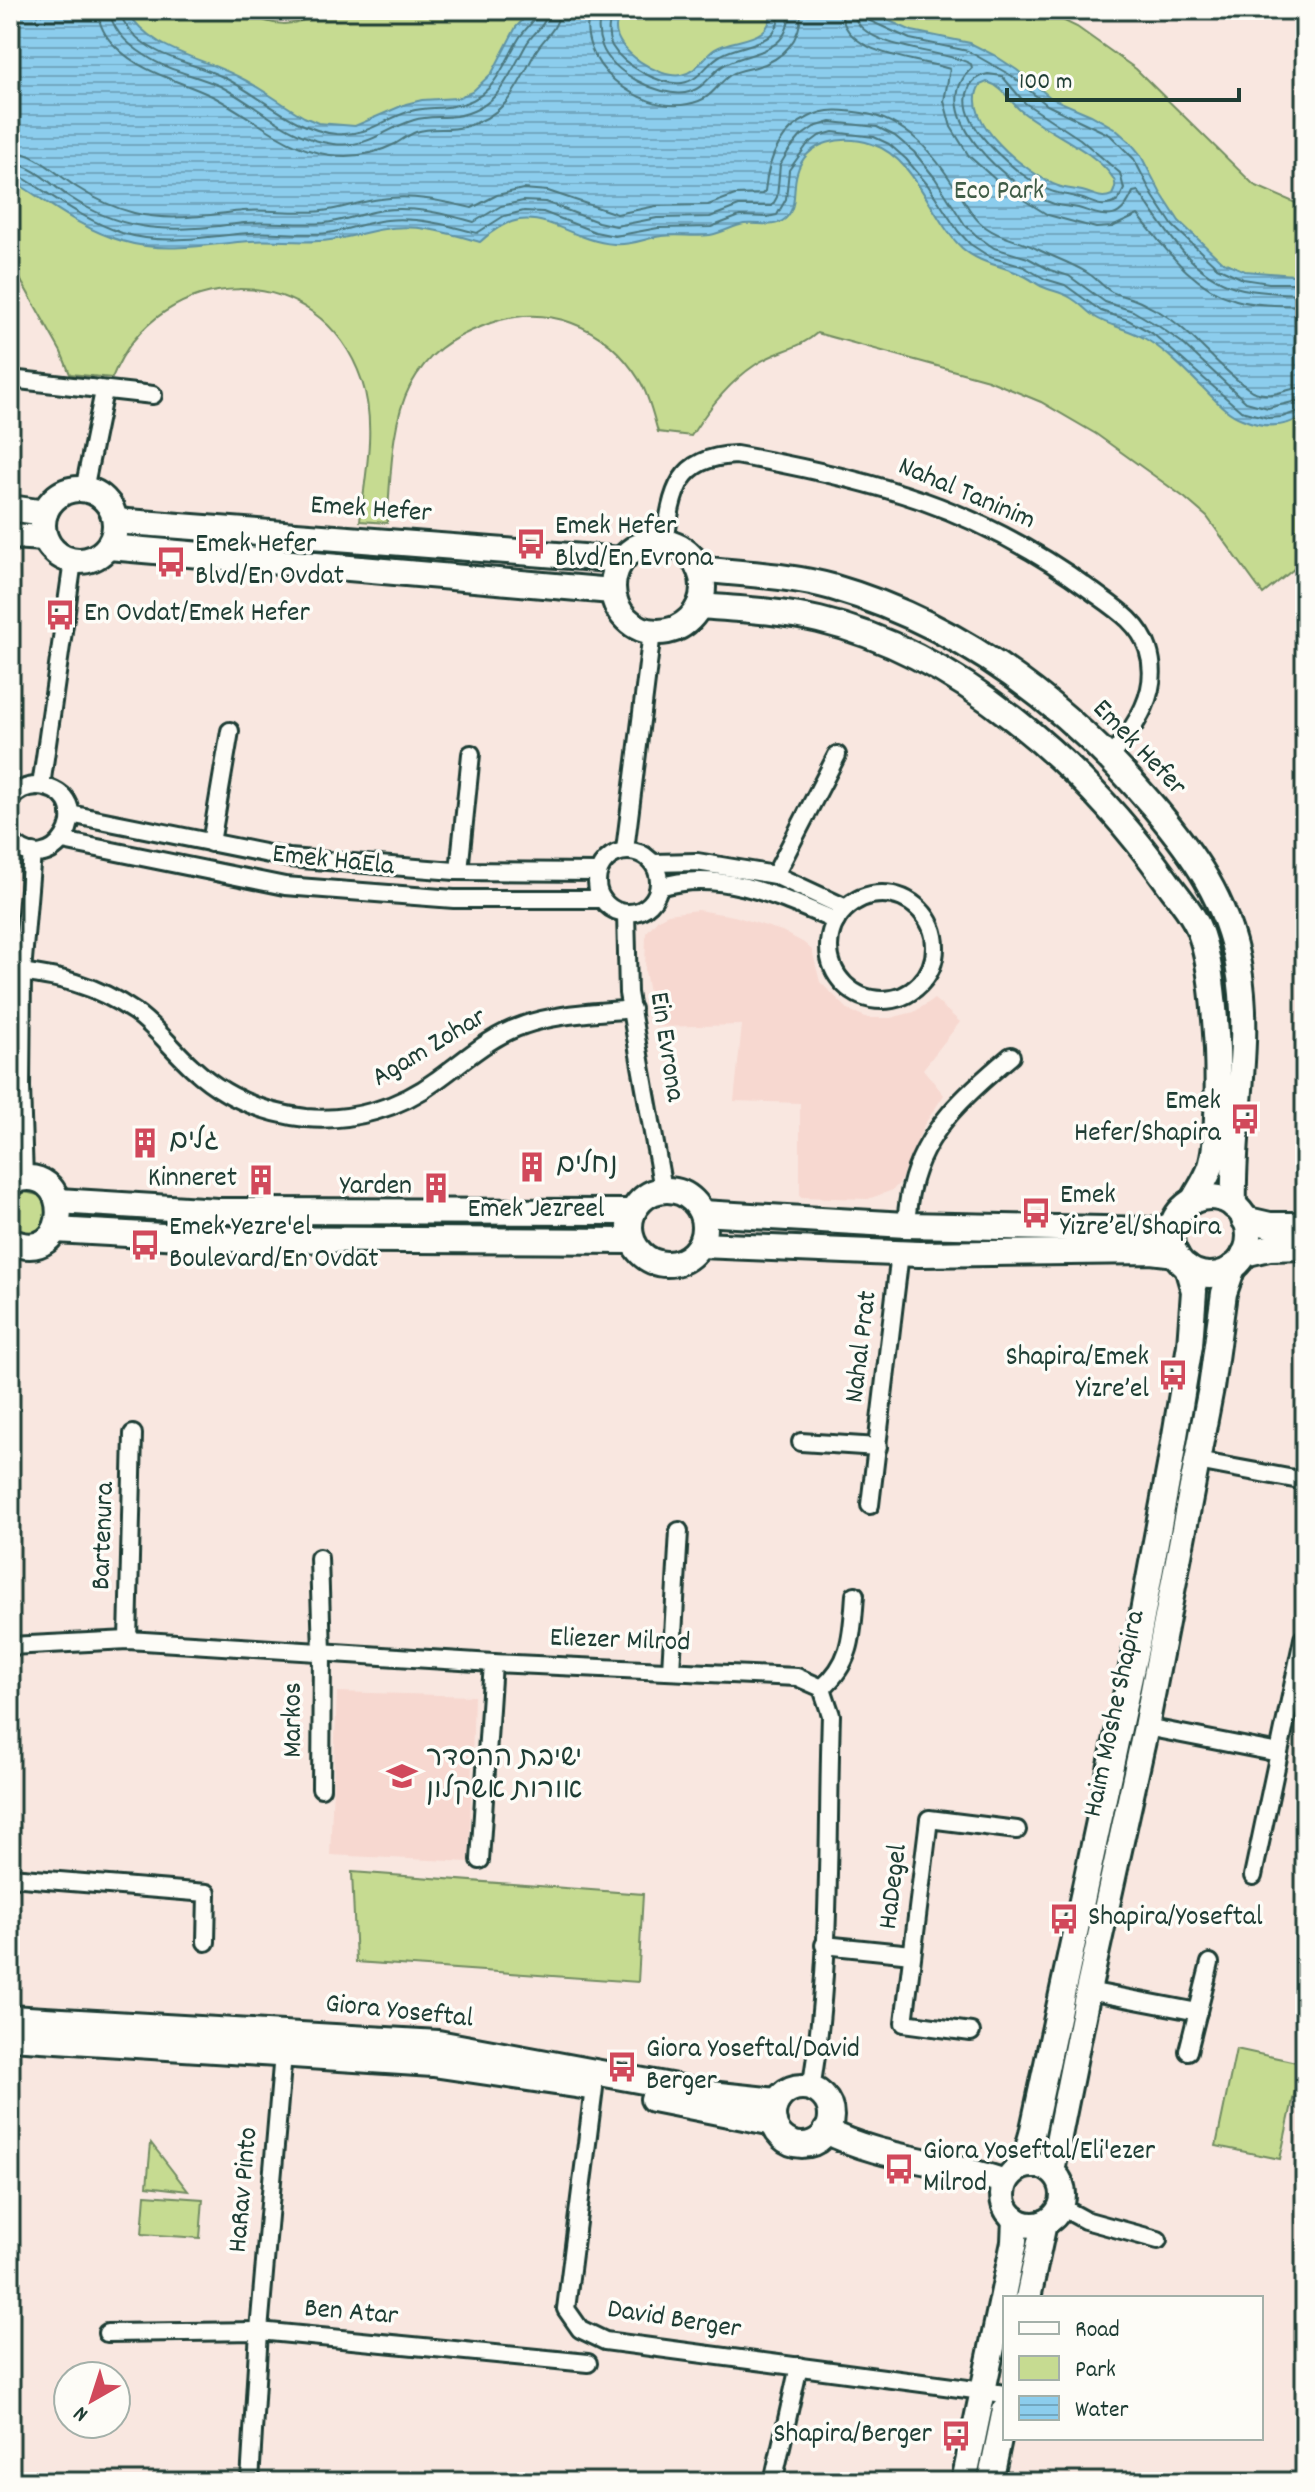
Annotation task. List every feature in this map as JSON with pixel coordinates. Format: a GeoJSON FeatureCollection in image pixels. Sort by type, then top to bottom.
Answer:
{"type":"FeatureCollection","features":[{"type":"Feature","properties":{"kind":"street"},"geometry":{"type":"LineString","coordinates":[[10,379],[153,395]]}},
{"type":"Feature","properties":{"kind":"street"},"geometry":{"type":"LineString","coordinates":[[84,490],[104,391]]}},
{"type":"Feature","properties":{"kind":"street","name":"Nahal Taninim"},"geometry":{"type":"LineString","coordinates":[[665,543],[671,502],[678,482],[688,470],[718,456],[736,455],[850,477],[934,503],[997,532],[1039,555],[1120,612],[1136,626],[1148,649],[1152,672],[1150,694],[1140,719],[1110,758]]}},
{"type":"Feature","properties":{"kind":"street"},"geometry":{"type":"LineString","coordinates":[[84,490],[102,497],[113,512],[115,530],[109,547],[93,559],[73,561],[55,552],[45,538],[45,513],[56,497],[65,492],[84,490]]}},
{"type":"Feature","properties":{"kind":"street"},"geometry":{"type":"LineString","coordinates":[[10,508],[45,513]]}},
{"type":"Feature","properties":{"kind":"street","name":"Emek Hefer"},"geometry":{"type":"LineString","coordinates":[[115,521],[622,560]]}},
{"type":"Feature","properties":{"kind":"street"},"geometry":{"type":"LineString","coordinates":[[10,536],[45,538]]}},
{"type":"Feature","properties":{"kind":"street"},"geometry":{"type":"LineString","coordinates":[[665,543],[679,547],[691,557],[699,569],[703,594],[699,606],[685,624],[664,632],[652,632],[637,628],[625,619],[612,591],[616,569],[622,560],[641,545],[665,543]]}},
{"type":"Feature","properties":{"kind":"street","name":"Emek Hefer"},"geometry":{"type":"LineString","coordinates":[[109,547],[612,591]]}},
{"type":"Feature","properties":{"kind":"street"},"geometry":{"type":"LineString","coordinates":[[41,786],[73,561]]}},
{"type":"Feature","properties":{"kind":"street","name":"Emek Hefer"},"geometry":{"type":"LineString","coordinates":[[699,569],[829,586],[916,619],[995,662],[1073,722],[1110,758],[1178,836],[1205,874],[1225,912],[1238,964],[1243,1010],[1238,1126],[1232,1174],[1239,1212]]}},
{"type":"Feature","properties":{"kind":"street"},"geometry":{"type":"LineString","coordinates":[[699,606],[820,621],[879,641],[939,670],[975,692],[1049,749],[1090,787],[1150,857],[1196,921],[1208,966],[1216,1018],[1216,1124],[1211,1167],[1193,1201],[1180,1211],[1173,1226],[1172,1240],[1182,1261]]}},
{"type":"Feature","properties":{"kind":"street"},"geometry":{"type":"LineString","coordinates":[[625,850],[652,632]]}},
{"type":"Feature","properties":{"kind":"street"},"geometry":{"type":"LineString","coordinates":[[211,843],[230,731]]}},
{"type":"Feature","properties":{"kind":"street"},"geometry":{"type":"LineString","coordinates":[[459,871],[471,754]]}},
{"type":"Feature","properties":{"kind":"street"},"geometry":{"type":"LineString","coordinates":[[775,875],[837,755]]}},
{"type":"Feature","properties":{"kind":"street"},"geometry":{"type":"LineString","coordinates":[[10,799],[23,789],[50,788],[63,799],[70,814],[68,833],[63,841],[46,852],[22,850],[10,839]]}},
{"type":"Feature","properties":{"kind":"street","name":"Emek HaEla"},"geometry":{"type":"LineString","coordinates":[[70,814],[289,858],[459,871],[598,872]]}},
{"type":"Feature","properties":{"kind":"street","name":"Emek HaEla"},"geometry":{"type":"LineString","coordinates":[[63,841],[285,886],[454,899],[602,899]]}},
{"type":"Feature","properties":{"kind":"street"},"geometry":{"type":"LineString","coordinates":[[625,850],[643,854],[653,863],[658,872],[659,887],[652,902],[645,908],[626,913],[612,909],[602,899],[598,872],[609,857],[625,850]]}},
{"type":"Feature","properties":{"kind":"street"},"geometry":{"type":"LineString","coordinates":[[10,1241],[24,1246],[44,1241],[55,1230],[60,1219],[58,1201],[45,1184],[17,1180],[21,1087],[16,971],[32,853]]}},
{"type":"Feature","properties":{"kind":"street"},"geometry":{"type":"LineString","coordinates":[[653,863],[697,862],[775,875],[841,914]]}},
{"type":"Feature","properties":{"kind":"street"},"geometry":{"type":"LineString","coordinates":[[659,887],[678,881],[699,881],[765,891],[841,914]]}},
{"type":"Feature","properties":{"kind":"street"},"geometry":{"type":"LineString","coordinates":[[873,895],[891,895],[908,901],[922,912],[931,928],[935,945],[932,964],[924,979],[911,992],[894,999],[876,1000],[858,995],[844,984],[833,969],[829,951],[830,933],[841,914],[855,901],[873,895]]}},
{"type":"Feature","properties":{"kind":"street","name":"Ein Evrona"},"geometry":{"type":"LineString","coordinates":[[626,913],[628,993],[663,1189]]}},
{"type":"Feature","properties":{"kind":"street","name":"Agam Zohar"},"geometry":{"type":"LineString","coordinates":[[16,971],[77,982],[104,994],[137,1013],[192,1068],[216,1087],[244,1102],[307,1118],[340,1118],[377,1112],[405,1100],[435,1082],[473,1052],[524,1025],[632,1009]]}},
{"type":"Feature","properties":{"kind":"street"},"geometry":{"type":"LineString","coordinates":[[906,1225],[911,1187],[924,1152],[945,1116],[1011,1056]]}},
{"type":"Feature","properties":{"kind":"street"},"geometry":{"type":"LineString","coordinates":[[663,1189],[682,1192],[697,1204],[702,1213],[704,1232],[700,1245],[685,1260],[665,1264],[645,1257],[632,1241],[630,1222],[632,1212],[644,1197],[663,1189]]}},
{"type":"Feature","properties":{"kind":"street"},"geometry":{"type":"LineString","coordinates":[[1193,1201],[1214,1198],[1270,1225],[1305,1225]]}},
{"type":"Feature","properties":{"kind":"street","name":"Emek Jezreel"},"geometry":{"type":"LineString","coordinates":[[58,1201],[218,1211],[632,1212]]}},
{"type":"Feature","properties":{"kind":"street"},"geometry":{"type":"LineString","coordinates":[[1239,1212],[1249,1236],[1239,1261]]}},
{"type":"Feature","properties":{"kind":"street"},"geometry":{"type":"LineString","coordinates":[[702,1213],[906,1225],[1151,1230],[1173,1226]]}},
{"type":"Feature","properties":{"kind":"street","name":"Emek Jezreel"},"geometry":{"type":"LineString","coordinates":[[55,1230],[217,1239],[632,1241]]}},
{"type":"Feature","properties":{"kind":"street"},"geometry":{"type":"LineString","coordinates":[[700,1245],[900,1253],[1151,1251],[1182,1261],[1199,1273],[1214,1275],[1269,1248],[1305,1247]]}},
{"type":"Feature","properties":{"kind":"street","name":"Nahal Prat"},"geometry":{"type":"LineString","coordinates":[[870,1505],[900,1253]]}},
{"type":"Feature","properties":{"kind":"street","name":"Haim Moshe Shapira"},"geometry":{"type":"LineString","coordinates":[[1023,2166],[1134,1659],[1170,1466],[1190,1345],[1194,1291],[1182,1261]]}},
{"type":"Feature","properties":{"kind":"street","name":"Haim Moshe Shapira"},"geometry":{"type":"LineString","coordinates":[[1052,2171],[1146,1727],[1211,1388],[1224,1293],[1239,1261]]}},
{"type":"Feature","properties":{"kind":"street","name":"Bartenura"},"geometry":{"type":"LineString","coordinates":[[128,1640],[133,1434]]}},
{"type":"Feature","properties":{"kind":"street","name":"Nahal Prat"},"geometry":{"type":"LineString","coordinates":[[801,1442],[878,1447]]}},
{"type":"Feature","properties":{"kind":"street"},"geometry":{"type":"LineString","coordinates":[[1197,1461],[1305,1481]]}},
{"type":"Feature","properties":{"kind":"street"},"geometry":{"type":"LineString","coordinates":[[671,1670],[679,1531]]}},
{"type":"Feature","properties":{"kind":"street","name":"Markos"},"geometry":{"type":"LineString","coordinates":[[319,1558],[321,1788]]}},
{"type":"Feature","properties":{"kind":"street"},"geometry":{"type":"LineString","coordinates":[[811,2089],[822,2025],[831,1715],[822,1688],[839,1674],[852,1640],[855,1595]]}},
{"type":"Feature","properties":{"kind":"street"},"geometry":{"type":"LineString","coordinates":[[1253,1876],[1303,1639]]}},
{"type":"Feature","properties":{"kind":"street","name":"Eliezer Milrod"},"geometry":{"type":"LineString","coordinates":[[10,1646],[128,1640],[493,1663],[797,1677],[822,1688]]}},
{"type":"Feature","properties":{"kind":"street"},"geometry":{"type":"LineString","coordinates":[[480,1860],[493,1663]]}},
{"type":"Feature","properties":{"kind":"street"},"geometry":{"type":"LineString","coordinates":[[1146,1727],[1279,1753]]}},
{"type":"Feature","properties":{"kind":"street","name":"HaDegel"},"geometry":{"type":"LineString","coordinates":[[971,2032],[904,2023],[929,1819],[1017,1830]]}},
{"type":"Feature","properties":{"kind":"street"},"geometry":{"type":"LineString","coordinates":[[10,1877],[207,1893],[206,1942]]}},
{"type":"Feature","properties":{"kind":"street","name":"HaDegel"},"geometry":{"type":"LineString","coordinates":[[824,1945],[912,1954]]}},
{"type":"Feature","properties":{"kind":"street"},"geometry":{"type":"LineString","coordinates":[[1188,2051],[1210,1963]]}},
{"type":"Feature","properties":{"kind":"street"},"geometry":{"type":"LineString","coordinates":[[1088,1991],[1198,2012]]}},
{"type":"Feature","properties":{"kind":"street","name":"Giora Yoseftal"},"geometry":{"type":"LineString","coordinates":[[10,2018],[438,2043],[719,2095],[776,2112]]}},
{"type":"Feature","properties":{"kind":"street","name":"Giora Yoseftal"},"geometry":{"type":"LineString","coordinates":[[10,2037],[433,2064],[776,2112]]}},
{"type":"Feature","properties":{"kind":"street","name":"HaRav Pinto"},"geometry":{"type":"LineString","coordinates":[[250,2482],[259,2331],[283,2054]]}},
{"type":"Feature","properties":{"kind":"street","name":"David Berger"},"geometry":{"type":"LineString","coordinates":[[594,2088],[566,2309],[580,2329],[605,2341],[994,2393]]}},
{"type":"Feature","properties":{"kind":"street"},"geometry":{"type":"LineString","coordinates":[[795,2088],[811,2089],[819,2092],[829,2106],[831,2115],[826,2131],[812,2143],[793,2143],[778,2132],[776,2112],[795,2088]]}},
{"type":"Feature","properties":{"kind":"street"},"geometry":{"type":"LineString","coordinates":[[826,2131],[855,2144],[1005,2182]]}},
{"type":"Feature","properties":{"kind":"street"},"geometry":{"type":"LineString","coordinates":[[1029,2296],[1052,2215],[1063,2200],[1061,2184],[1052,2171],[1038,2165],[1023,2166],[1009,2175],[1002,2190],[1004,2207],[1015,2219],[1029,2225],[1052,2215],[1085,2220],[1158,2240]]}},
{"type":"Feature","properties":{"kind":"street"},"geometry":{"type":"LineString","coordinates":[[1007,2296],[1015,2219]]}},
{"type":"Feature","properties":{"kind":"street"},"geometry":{"type":"LineString","coordinates":[[964,2482],[994,2393],[1003,2325]]}},
{"type":"Feature","properties":{"kind":"street","name":"Ben Atar"},"geometry":{"type":"LineString","coordinates":[[107,2333],[259,2331],[588,2363]]}},
{"type":"Feature","properties":{"kind":"street"},"geometry":{"type":"LineString","coordinates":[[773,2482],[799,2366]]}},
{"type":"Feature","properties":{"kind":"street"},"geometry":{"type":"LineString","coordinates":[[990,2482],[1003,2420]]}},
{"type":"Feature","properties":{"kind":"shaded area"},"geometry":{"type":"Polygon","coordinates":[[[697,910],[734,916],[782,931],[804,943],[812,950],[820,982],[849,1010],[868,1018],[890,1018],[914,1012],[934,999],[960,1022],[923,1069],[944,1095],[924,1125],[900,1182],[893,1190],[868,1199],[800,1197],[800,1103],[734,1101],[742,1025],[655,1027],[645,971],[646,933],[658,919],[668,914],[697,910]]]}},
{"type":"Feature","properties":{"kind":"shaded area","name":"ישיבת ההסדר אורות אשקלון"},"geometry":{"type":"Polygon","coordinates":[[[337,1692],[474,1696],[469,1862],[330,1855],[337,1692]]]}},
{"type":"Feature","properties":{"kind":"green space","name":"Eco Park"},"geometry":{"type":"Polygon","coordinates":[[[10,10],[243,10],[263,20],[283,24],[303,21],[324,10],[1042,10],[1077,27],[1136,69],[1254,185],[1305,207],[1305,560],[1263,594],[1207,517],[1185,498],[1096,434],[1041,402],[988,380],[817,333],[745,372],[719,397],[691,436],[658,432],[640,381],[626,361],[609,345],[571,323],[550,317],[528,316],[506,319],[471,331],[440,348],[424,365],[410,386],[399,418],[392,453],[387,523],[360,521],[369,433],[366,398],[362,381],[341,340],[312,312],[277,295],[239,289],[201,295],[165,312],[135,339],[112,378],[70,374],[61,352],[15,270],[10,267],[10,10]]]}},
{"type":"Feature","properties":{"kind":"green space"},"geometry":{"type":"Polygon","coordinates":[[[25,1192],[42,1196],[47,1203],[46,1224],[34,1234],[17,1233],[10,1228],[10,1199],[25,1192]]]}},
{"type":"Feature","properties":{"kind":"green space"},"geometry":{"type":"Polygon","coordinates":[[[352,1872],[643,1894],[638,1982],[356,1962],[352,1872]]]}},
{"type":"Feature","properties":{"kind":"green space"},"geometry":{"type":"Polygon","coordinates":[[[1236,2049],[1301,2063],[1280,2159],[1216,2146],[1236,2049]]]}},
{"type":"Feature","properties":{"kind":"green space"},"geometry":{"type":"Polygon","coordinates":[[[151,2143],[188,2191],[147,2186],[151,2143]]]}},
{"type":"Feature","properties":{"kind":"green space"},"geometry":{"type":"Polygon","coordinates":[[[145,2195],[203,2199],[200,2238],[142,2234],[145,2195]]]}},
{"type":"Feature","properties":{"kind":"water"},"geometry":{"type":"Polygon","coordinates":[[[10,10],[127,10],[137,24],[162,44],[241,78],[304,117],[318,123],[355,126],[406,104],[457,98],[472,92],[492,73],[516,27],[532,10],[622,10],[616,28],[623,46],[651,68],[681,75],[691,71],[721,46],[751,38],[765,30],[771,10],[865,10],[912,31],[970,43],[1017,70],[1051,98],[1114,128],[1140,154],[1179,221],[1221,261],[1245,271],[1305,276],[1305,415],[1274,425],[1258,424],[1236,416],[1174,360],[1144,338],[1101,320],[1068,296],[969,253],[951,236],[901,162],[872,144],[861,141],[827,143],[809,153],[797,173],[792,209],[780,222],[744,224],[710,235],[662,236],[620,244],[595,241],[531,220],[516,221],[499,228],[480,242],[444,232],[396,227],[320,241],[154,247],[122,241],[92,229],[10,179],[10,10]],[[987,82],[980,85],[976,99],[979,114],[987,129],[1015,158],[1058,186],[1101,197],[1112,195],[1115,182],[1105,168],[1083,150],[1020,110],[987,82]]]}},
{"type":"Feature","properties":{"kind":"place","name":"Emek Hefer Blvd/En Evrona"},"geometry":{"type":"Point","coordinates":[531,544]}},
{"type":"Feature","properties":{"kind":"place","name":"Emek Hefer Blvd/En Ovdat"},"geometry":{"type":"Point","coordinates":[171,562]}},
{"type":"Feature","properties":{"kind":"place","name":"En Ovdat/Emek Hefer"},"geometry":{"type":"Point","coordinates":[60,615]}},
{"type":"Feature","properties":{"kind":"place","name":"Emek Hefer/Shapira"},"geometry":{"type":"Point","coordinates":[1245,1119]}},
{"type":"Feature","properties":{"kind":"place","name":"גלים"},"geometry":{"type":"Point","coordinates":[145,1143]}},
{"type":"Feature","properties":{"kind":"place","name":"נחלים"},"geometry":{"type":"Point","coordinates":[532,1167]}},
{"type":"Feature","properties":{"kind":"place","name":"Kinneret"},"geometry":{"type":"Point","coordinates":[261,1180]}},
{"type":"Feature","properties":{"kind":"place","name":"Yarden"},"geometry":{"type":"Point","coordinates":[436,1188]}},
{"type":"Feature","properties":{"kind":"place","name":"Emek Yizre’el/Shapira"},"geometry":{"type":"Point","coordinates":[1036,1213]}},
{"type":"Feature","properties":{"kind":"place","name":"Emek Yezre'el Boulevard/En Ovdat"},"geometry":{"type":"Point","coordinates":[145,1245]}},
{"type":"Feature","properties":{"kind":"place","name":"Shapira/Emek Yizre’el"},"geometry":{"type":"Point","coordinates":[1173,1375]}},
{"type":"Feature","properties":{"kind":"place","name":"ישיבת ההסדר אורות אשקלון"},"geometry":{"type":"Point","coordinates":[402,1776]}},
{"type":"Feature","properties":{"kind":"place","name":"Shapira/Yoseftal"},"geometry":{"type":"Point","coordinates":[1064,1919]}},
{"type":"Feature","properties":{"kind":"place","name":"Giora Yoseftal/David Berger"},"geometry":{"type":"Point","coordinates":[622,2067]}},
{"type":"Feature","properties":{"kind":"place","name":"Giora Yoseftal/Eli'ezer Milrod"},"geometry":{"type":"Point","coordinates":[899,2169]}},
{"type":"Feature","properties":{"kind":"place","name":"Shapira/Berger"},"geometry":{"type":"Point","coordinates":[956,2436]}}]}
